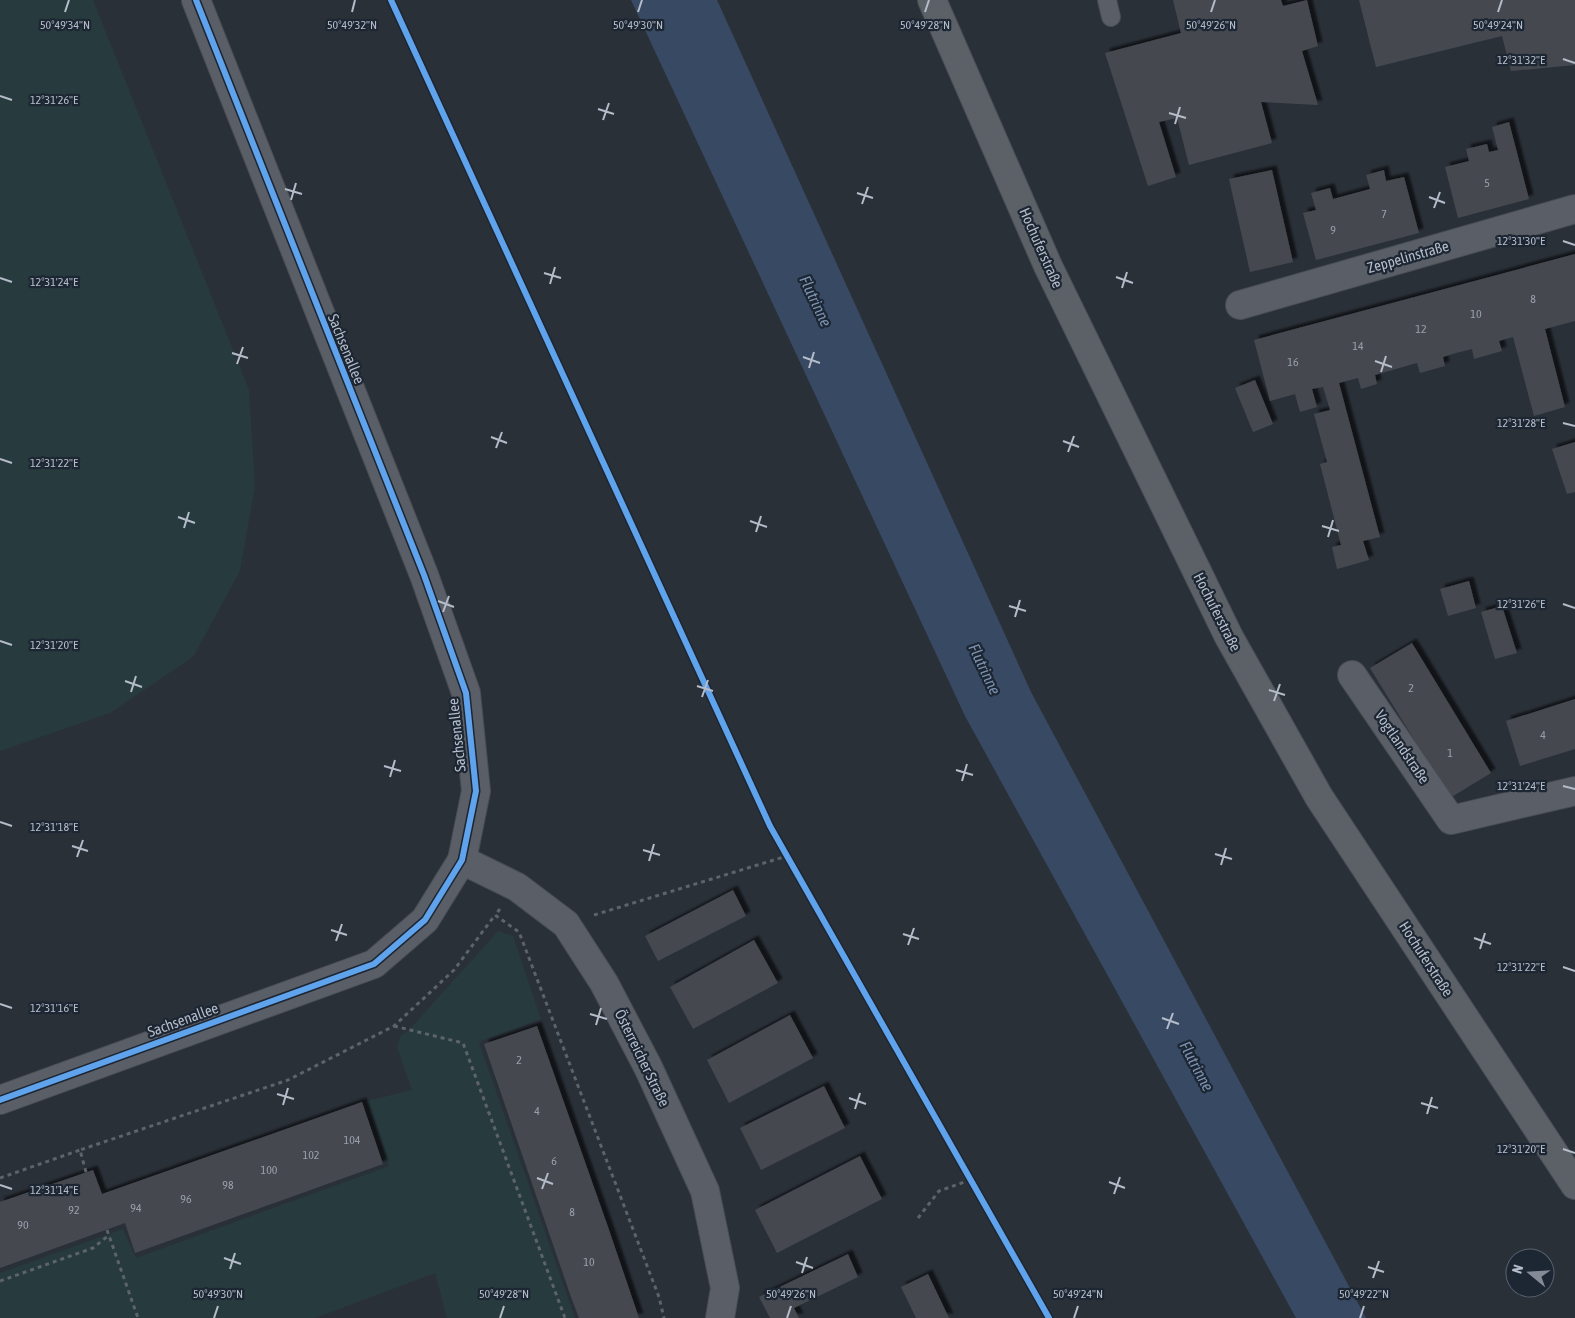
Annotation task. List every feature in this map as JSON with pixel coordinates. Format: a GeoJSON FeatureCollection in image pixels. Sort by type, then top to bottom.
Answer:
{"type":"FeatureCollection","features":[{"type":"Feature","properties":{"kind":"main road","name":"Hochuferstraße"},"geometry":{"type":"LineString","coordinates":[[932,0],[1048,266],[1228,637],[1319,797],[1575,1185]]}},
{"type":"Feature","properties":{"kind":"street","name":"Sachsenallee"},"geometry":{"type":"LineString","coordinates":[[0,1100],[374,964],[425,920],[462,860],[476,791],[466,693],[424,575],[196,0]]}},
{"type":"Feature","properties":{"kind":"street","name":"Zeppelinstraße"},"geometry":{"type":"LineString","coordinates":[[1240,305],[1575,209]]}},
{"type":"Feature","properties":{"kind":"street","name":"Vogtlandstraße"},"geometry":{"type":"LineString","coordinates":[[1352,675],[1451,820],[1575,790]]}},
{"type":"Feature","properties":{"kind":"street","name":"Österreicher Straße"},"geometry":{"type":"LineString","coordinates":[[462,860],[517,888],[566,924],[604,983],[648,1067],[705,1191],[724,1288],[720,1318]]}},
{"type":"Feature","properties":{"kind":"path"},"geometry":{"type":"LineString","coordinates":[[566,924],[787,856]]}},
{"type":"Feature","properties":{"kind":"path"},"geometry":{"type":"LineString","coordinates":[[0,1178],[288,1080],[394,1026],[454,970],[517,888]]}},
{"type":"Feature","properties":{"kind":"path"},"geometry":{"type":"LineString","coordinates":[[495,915],[519,932],[656,1288],[664,1318]]}},
{"type":"Feature","properties":{"kind":"path"},"geometry":{"type":"LineString","coordinates":[[394,1026],[463,1043],[565,1318]]}},
{"type":"Feature","properties":{"kind":"path"},"geometry":{"type":"LineString","coordinates":[[80,1150],[86,1172]]}},
{"type":"Feature","properties":{"kind":"path"},"geometry":{"type":"LineString","coordinates":[[918,1218],[939,1191],[970,1180]]}},
{"type":"Feature","properties":{"kind":"path"},"geometry":{"type":"LineString","coordinates":[[107,1230],[138,1318]]}},
{"type":"Feature","properties":{"kind":"path"},"geometry":{"type":"LineString","coordinates":[[0,1281],[93,1248],[108,1236]]}},
{"type":"Feature","properties":{"kind":"green space"},"geometry":{"type":"Polygon","coordinates":[[[0,0],[93,0],[249,390],[255,486],[240,571],[193,657],[110,713],[0,751],[0,0]]]}},
{"type":"Feature","properties":{"kind":"green space"},"geometry":{"type":"Polygon","coordinates":[[[498,931],[513,936],[541,1019],[479,1042],[575,1318],[447,1318],[435,1273],[315,1318],[0,1318],[0,1273],[123,1229],[136,1258],[389,1166],[367,1101],[412,1090],[397,1047],[401,1035],[409,1030],[498,931]]]}},
{"type":"Feature","properties":{"kind":"water","name":"Flutrinne"},"geometry":{"type":"Polygon","coordinates":[[[631,0],[717,0],[1031,692],[1366,1318],[1296,1318],[965,716],[631,0]]]}},
{"type":"Feature","properties":{"kind":"building"},"geometry":{"type":"Polygon","coordinates":[[[1173,0],[1281,0],[1283,6],[1307,0],[1318,46],[1302,51],[1318,105],[1261,102],[1272,143],[1189,165],[1177,118],[1159,122],[1176,177],[1148,186],[1105,53],[1181,33],[1173,0]]]}},
{"type":"Feature","properties":{"kind":"building"},"geometry":{"type":"Polygon","coordinates":[[[1359,0],[1575,0],[1575,65],[1511,71],[1502,36],[1376,67],[1359,0]]]}},
{"type":"Feature","properties":{"kind":"building"},"geometry":{"type":"Polygon","coordinates":[[[1509,122],[1529,199],[1458,218],[1445,167],[1469,161],[1466,149],[1487,144],[1489,152],[1498,150],[1492,127],[1509,122]]]}},
{"type":"Feature","properties":{"kind":"building"},"geometry":{"type":"Polygon","coordinates":[[[1272,170],[1293,262],[1250,272],[1229,179],[1272,170]]]}},
{"type":"Feature","properties":{"kind":"building"},"geometry":{"type":"Polygon","coordinates":[[[1384,170],[1386,181],[1404,177],[1419,233],[1316,260],[1303,213],[1316,210],[1311,193],[1330,188],[1333,199],[1370,189],[1366,175],[1384,170]]]}},
{"type":"Feature","properties":{"kind":"building"},"geometry":{"type":"Polygon","coordinates":[[[1575,254],[1575,321],[1545,329],[1565,407],[1534,416],[1513,337],[1499,341],[1502,351],[1474,359],[1472,349],[1456,353],[1443,357],[1445,366],[1420,373],[1417,363],[1375,375],[1377,384],[1361,389],[1358,378],[1339,383],[1380,537],[1363,541],[1369,560],[1337,569],[1332,547],[1341,545],[1320,464],[1327,462],[1314,414],[1330,410],[1323,387],[1312,389],[1317,407],[1300,412],[1295,394],[1270,401],[1254,340],[1575,254]]]}},
{"type":"Feature","properties":{"kind":"building"},"geometry":{"type":"Polygon","coordinates":[[[1255,380],[1273,424],[1253,432],[1235,388],[1255,380]]]}},
{"type":"Feature","properties":{"kind":"building"},"geometry":{"type":"Polygon","coordinates":[[[1575,442],[1575,492],[1567,494],[1552,449],[1575,442]]]}},
{"type":"Feature","properties":{"kind":"building"},"geometry":{"type":"Polygon","coordinates":[[[1469,581],[1476,608],[1448,616],[1440,589],[1469,581]]]}},
{"type":"Feature","properties":{"kind":"building"},"geometry":{"type":"Polygon","coordinates":[[[1502,606],[1517,653],[1495,659],[1481,612],[1502,606]]]}},
{"type":"Feature","properties":{"kind":"building"},"geometry":{"type":"Polygon","coordinates":[[[1412,643],[1491,773],[1450,798],[1370,668],[1412,643]]]}},
{"type":"Feature","properties":{"kind":"building"},"geometry":{"type":"Polygon","coordinates":[[[1575,699],[1575,749],[1520,766],[1506,721],[1575,699]]]}},
{"type":"Feature","properties":{"kind":"building"},"geometry":{"type":"Polygon","coordinates":[[[733,890],[746,916],[658,961],[645,936],[733,890]]]}},
{"type":"Feature","properties":{"kind":"building"},"geometry":{"type":"Polygon","coordinates":[[[754,940],[778,983],[693,1029],[670,987],[754,940]]]}},
{"type":"Feature","properties":{"kind":"building"},"geometry":{"type":"Polygon","coordinates":[[[790,1015],[813,1058],[729,1103],[707,1060],[790,1015]]]}},
{"type":"Feature","properties":{"kind":"building"},"geometry":{"type":"Polygon","coordinates":[[[537,1026],[639,1318],[579,1318],[571,1297],[484,1044],[537,1026]]]}},
{"type":"Feature","properties":{"kind":"building"},"geometry":{"type":"Polygon","coordinates":[[[824,1086],[845,1128],[761,1170],[740,1128],[824,1086]]]}},
{"type":"Feature","properties":{"kind":"building"},"geometry":{"type":"Polygon","coordinates":[[[362,1102],[383,1164],[135,1253],[125,1223],[0,1268],[0,1202],[93,1170],[102,1194],[362,1102]]]}},
{"type":"Feature","properties":{"kind":"building"},"geometry":{"type":"Polygon","coordinates":[[[860,1156],[882,1199],[777,1253],[755,1210],[860,1156]]]}},
{"type":"Feature","properties":{"kind":"building"},"geometry":{"type":"Polygon","coordinates":[[[848,1254],[858,1277],[794,1308],[799,1318],[770,1318],[759,1297],[848,1254]]]}},
{"type":"Feature","properties":{"kind":"building"},"geometry":{"type":"Polygon","coordinates":[[[928,1274],[949,1318],[916,1318],[901,1287],[928,1274]]]}},
{"type":"Feature","properties":{"kind":"cycle path"},"geometry":{"type":"LineString","coordinates":[[0,1100],[374,964],[425,920],[462,860],[476,791],[466,693],[424,575],[196,0]]}},
{"type":"Feature","properties":{"kind":"cycle path"},"geometry":{"type":"LineString","coordinates":[[391,0],[770,826],[1049,1318]]}}]}
